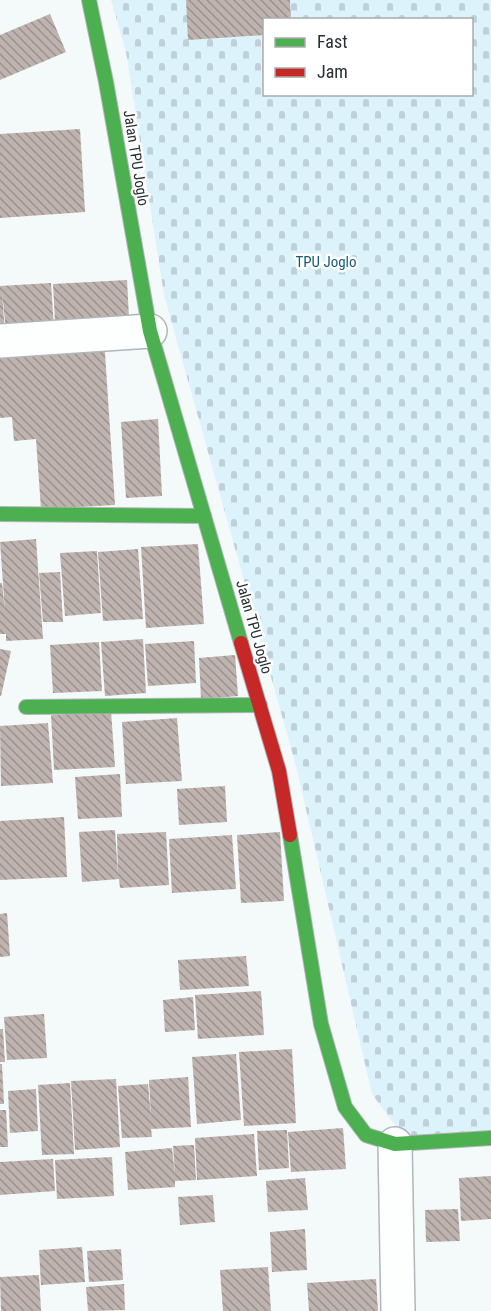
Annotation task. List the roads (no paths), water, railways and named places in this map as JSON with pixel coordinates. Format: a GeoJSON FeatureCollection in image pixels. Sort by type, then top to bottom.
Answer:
{"type":"FeatureCollection","features":[{"type":"Feature","properties":{"kind":"street","name":"Jalan TPU Joglo"},"geometry":{"type":"LineString","coordinates":[[89,0],[102,53],[139,278],[150,331],[279,771],[321,1024],[345,1107],[366,1135],[395,1144],[491,1138]]}},
{"type":"Feature","properties":{"kind":"street"},"geometry":{"type":"LineString","coordinates":[[0,341],[150,331]]}},
{"type":"Feature","properties":{"kind":"street"},"geometry":{"type":"LineString","coordinates":[[0,514],[204,516]]}},
{"type":"Feature","properties":{"kind":"street"},"geometry":{"type":"LineString","coordinates":[[26,707],[260,705]]}},
{"type":"Feature","properties":{"kind":"street"},"geometry":{"type":"LineString","coordinates":[[395,1144],[398,1311]]}},
{"type":"Feature","properties":{"kind":"park label","name":"TPU Joglo"},"geometry":{"type":"Point","coordinates":[326,262]}}]}
